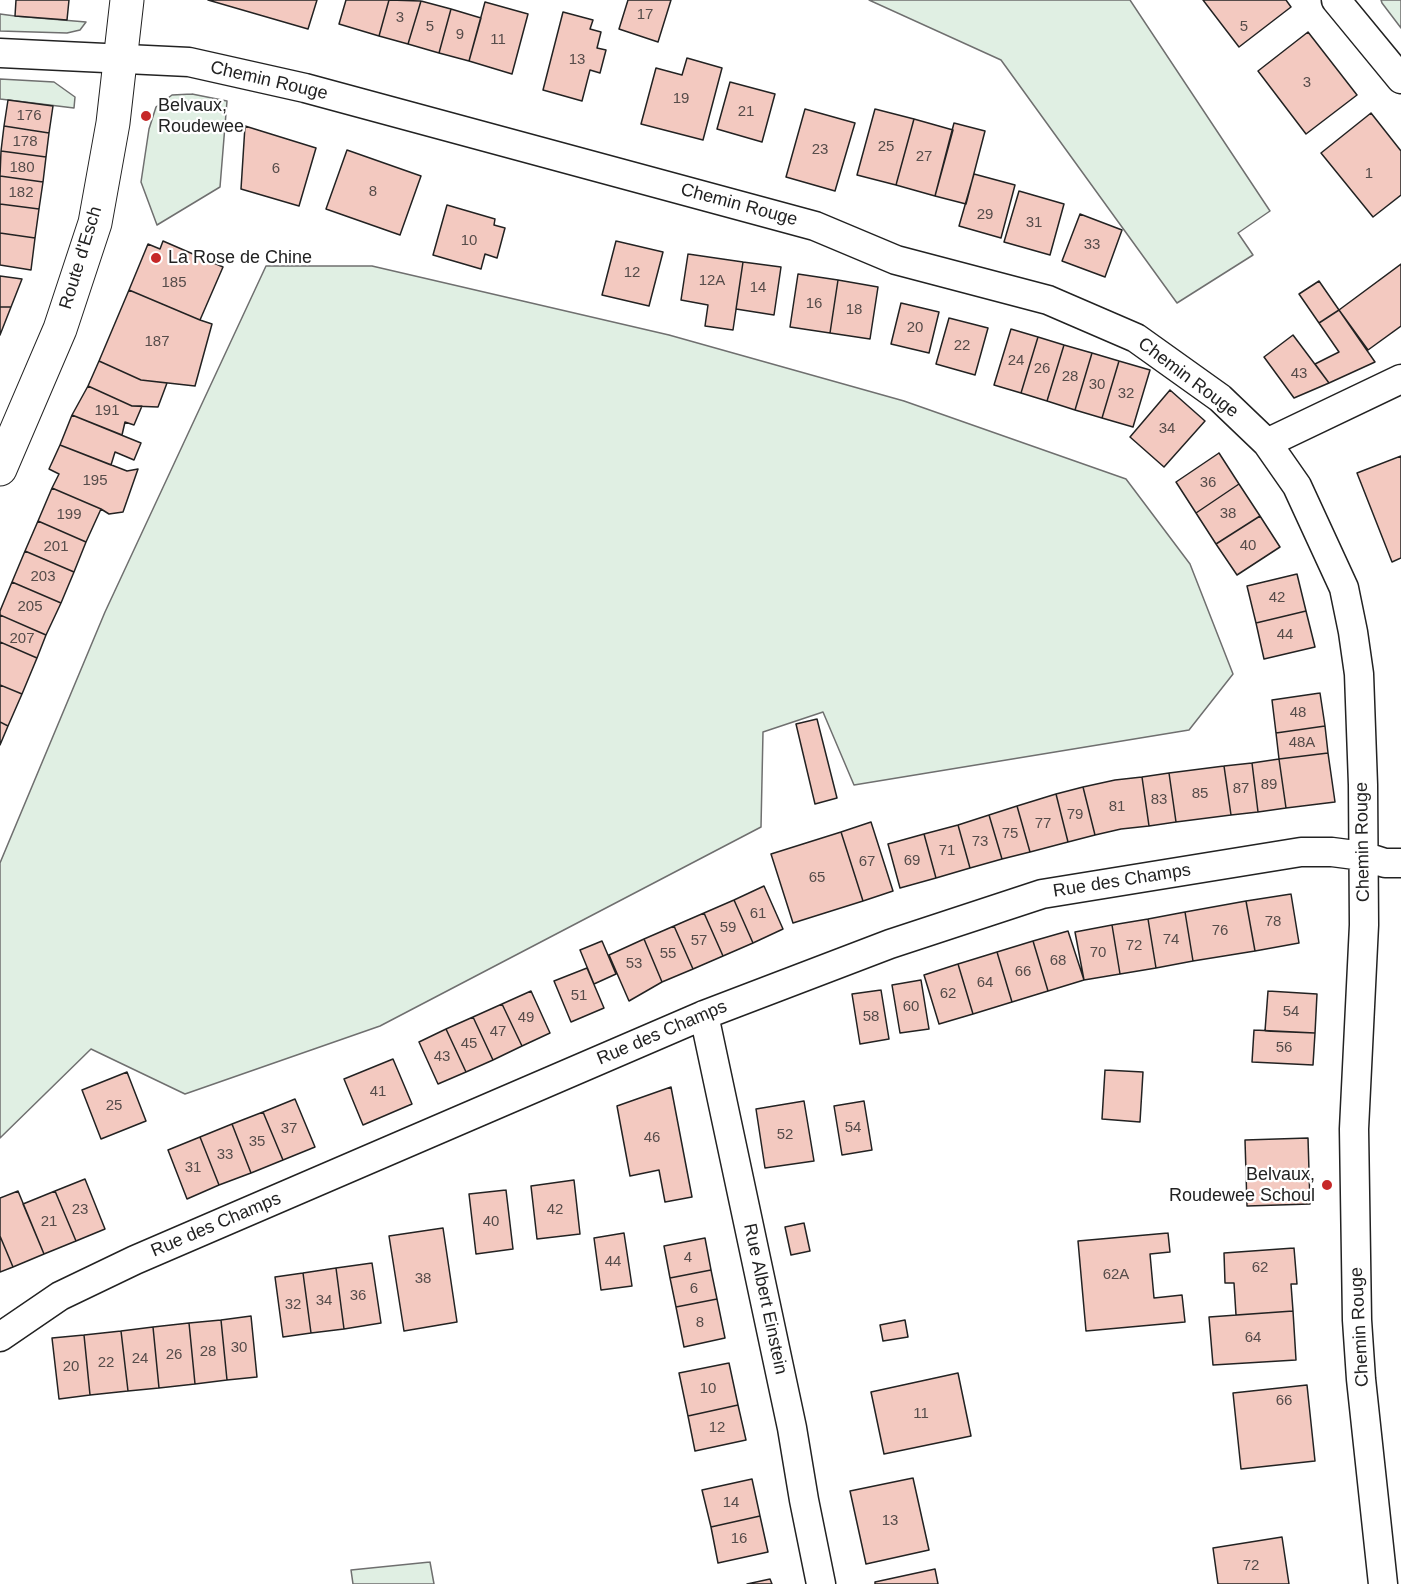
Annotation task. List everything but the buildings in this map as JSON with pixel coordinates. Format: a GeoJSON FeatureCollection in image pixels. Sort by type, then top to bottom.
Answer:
{"type":"FeatureCollection","features":[{"type":"Feature","properties":{"kind":"main road","name":"Route d'Esch"},"geometry":{"type":"LineString","coordinates":[[0,469],[60,329],[95,223],[113,123],[127,0]]}},
{"type":"Feature","properties":{"kind":"street"},"geometry":{"type":"LineString","coordinates":[[1336,0],[1401,79]]}},
{"type":"Feature","properties":{"kind":"street","name":"Chemin Rouge"},"geometry":{"type":"LineString","coordinates":[[0,53],[189,62],[305,88],[815,226],[896,260],[1048,300],[1136,338],[1221,398],[1267,443],[1297,486],[1344,588],[1359,674],[1363,784],[1364,925],[1354,1129],[1357,1320],[1383,1584]]}},
{"type":"Feature","properties":{"kind":"street"},"geometry":{"type":"LineString","coordinates":[[1267,443],[1401,379]]}},
{"type":"Feature","properties":{"kind":"street","name":"Rue des Champs"},"geometry":{"type":"LineString","coordinates":[[0,1337],[60,1296],[135,1260],[704,1015],[890,944],[1042,894],[1301,852],[1332,852],[1364,856],[1385,863],[1401,863]]}},
{"type":"Feature","properties":{"kind":"street","name":"Rue Albert Einstein"},"geometry":{"type":"LineString","coordinates":[[704,1015],[792,1428],[821,1584]]}},
{"type":"Feature","properties":{"kind":"green space"},"geometry":{"type":"Polygon","coordinates":[[[869,0],[1130,0],[1270,211],[1238,233],[1253,255],[1177,303],[1001,60],[869,0]]]}},
{"type":"Feature","properties":{"kind":"green space"},"geometry":{"type":"Polygon","coordinates":[[[1381,0],[1401,0],[1401,28],[1382,3],[1381,0]]]}},
{"type":"Feature","properties":{"kind":"green space"},"geometry":{"type":"Polygon","coordinates":[[[0,14],[86,22],[80,30],[67,33],[0,31],[0,14]]]}},
{"type":"Feature","properties":{"kind":"green space"},"geometry":{"type":"Polygon","coordinates":[[[0,79],[54,82],[75,97],[74,108],[0,99],[0,79]]]}},
{"type":"Feature","properties":{"kind":"green space"},"geometry":{"type":"Polygon","coordinates":[[[192,94],[227,101],[220,187],[157,225],[141,182],[149,129],[156,107],[172,95],[192,94]]]}},
{"type":"Feature","properties":{"kind":"green space"},"geometry":{"type":"Polygon","coordinates":[[[266,266],[372,266],[669,335],[904,401],[1126,479],[1190,564],[1233,674],[1189,730],[854,785],[823,712],[763,732],[761,827],[380,1026],[185,1094],[91,1049],[0,1138],[0,863],[105,612],[266,266]]]}},
{"type":"Feature","properties":{"kind":"green space"},"geometry":{"type":"Polygon","coordinates":[[[430,1562],[434,1584],[353,1584],[351,1570],[430,1562]]]}},
{"type":"Feature","properties":{"kind":"place","name":"Belvaux, Roudewee"},"geometry":{"type":"Point","coordinates":[146,116]}},
{"type":"Feature","properties":{"kind":"place","name":"La Rose de Chine"},"geometry":{"type":"Point","coordinates":[156,258]}},
{"type":"Feature","properties":{"kind":"place","name":"Belvaux, Roudewee Schoul"},"geometry":{"type":"Point","coordinates":[1327,1185]}}]}
